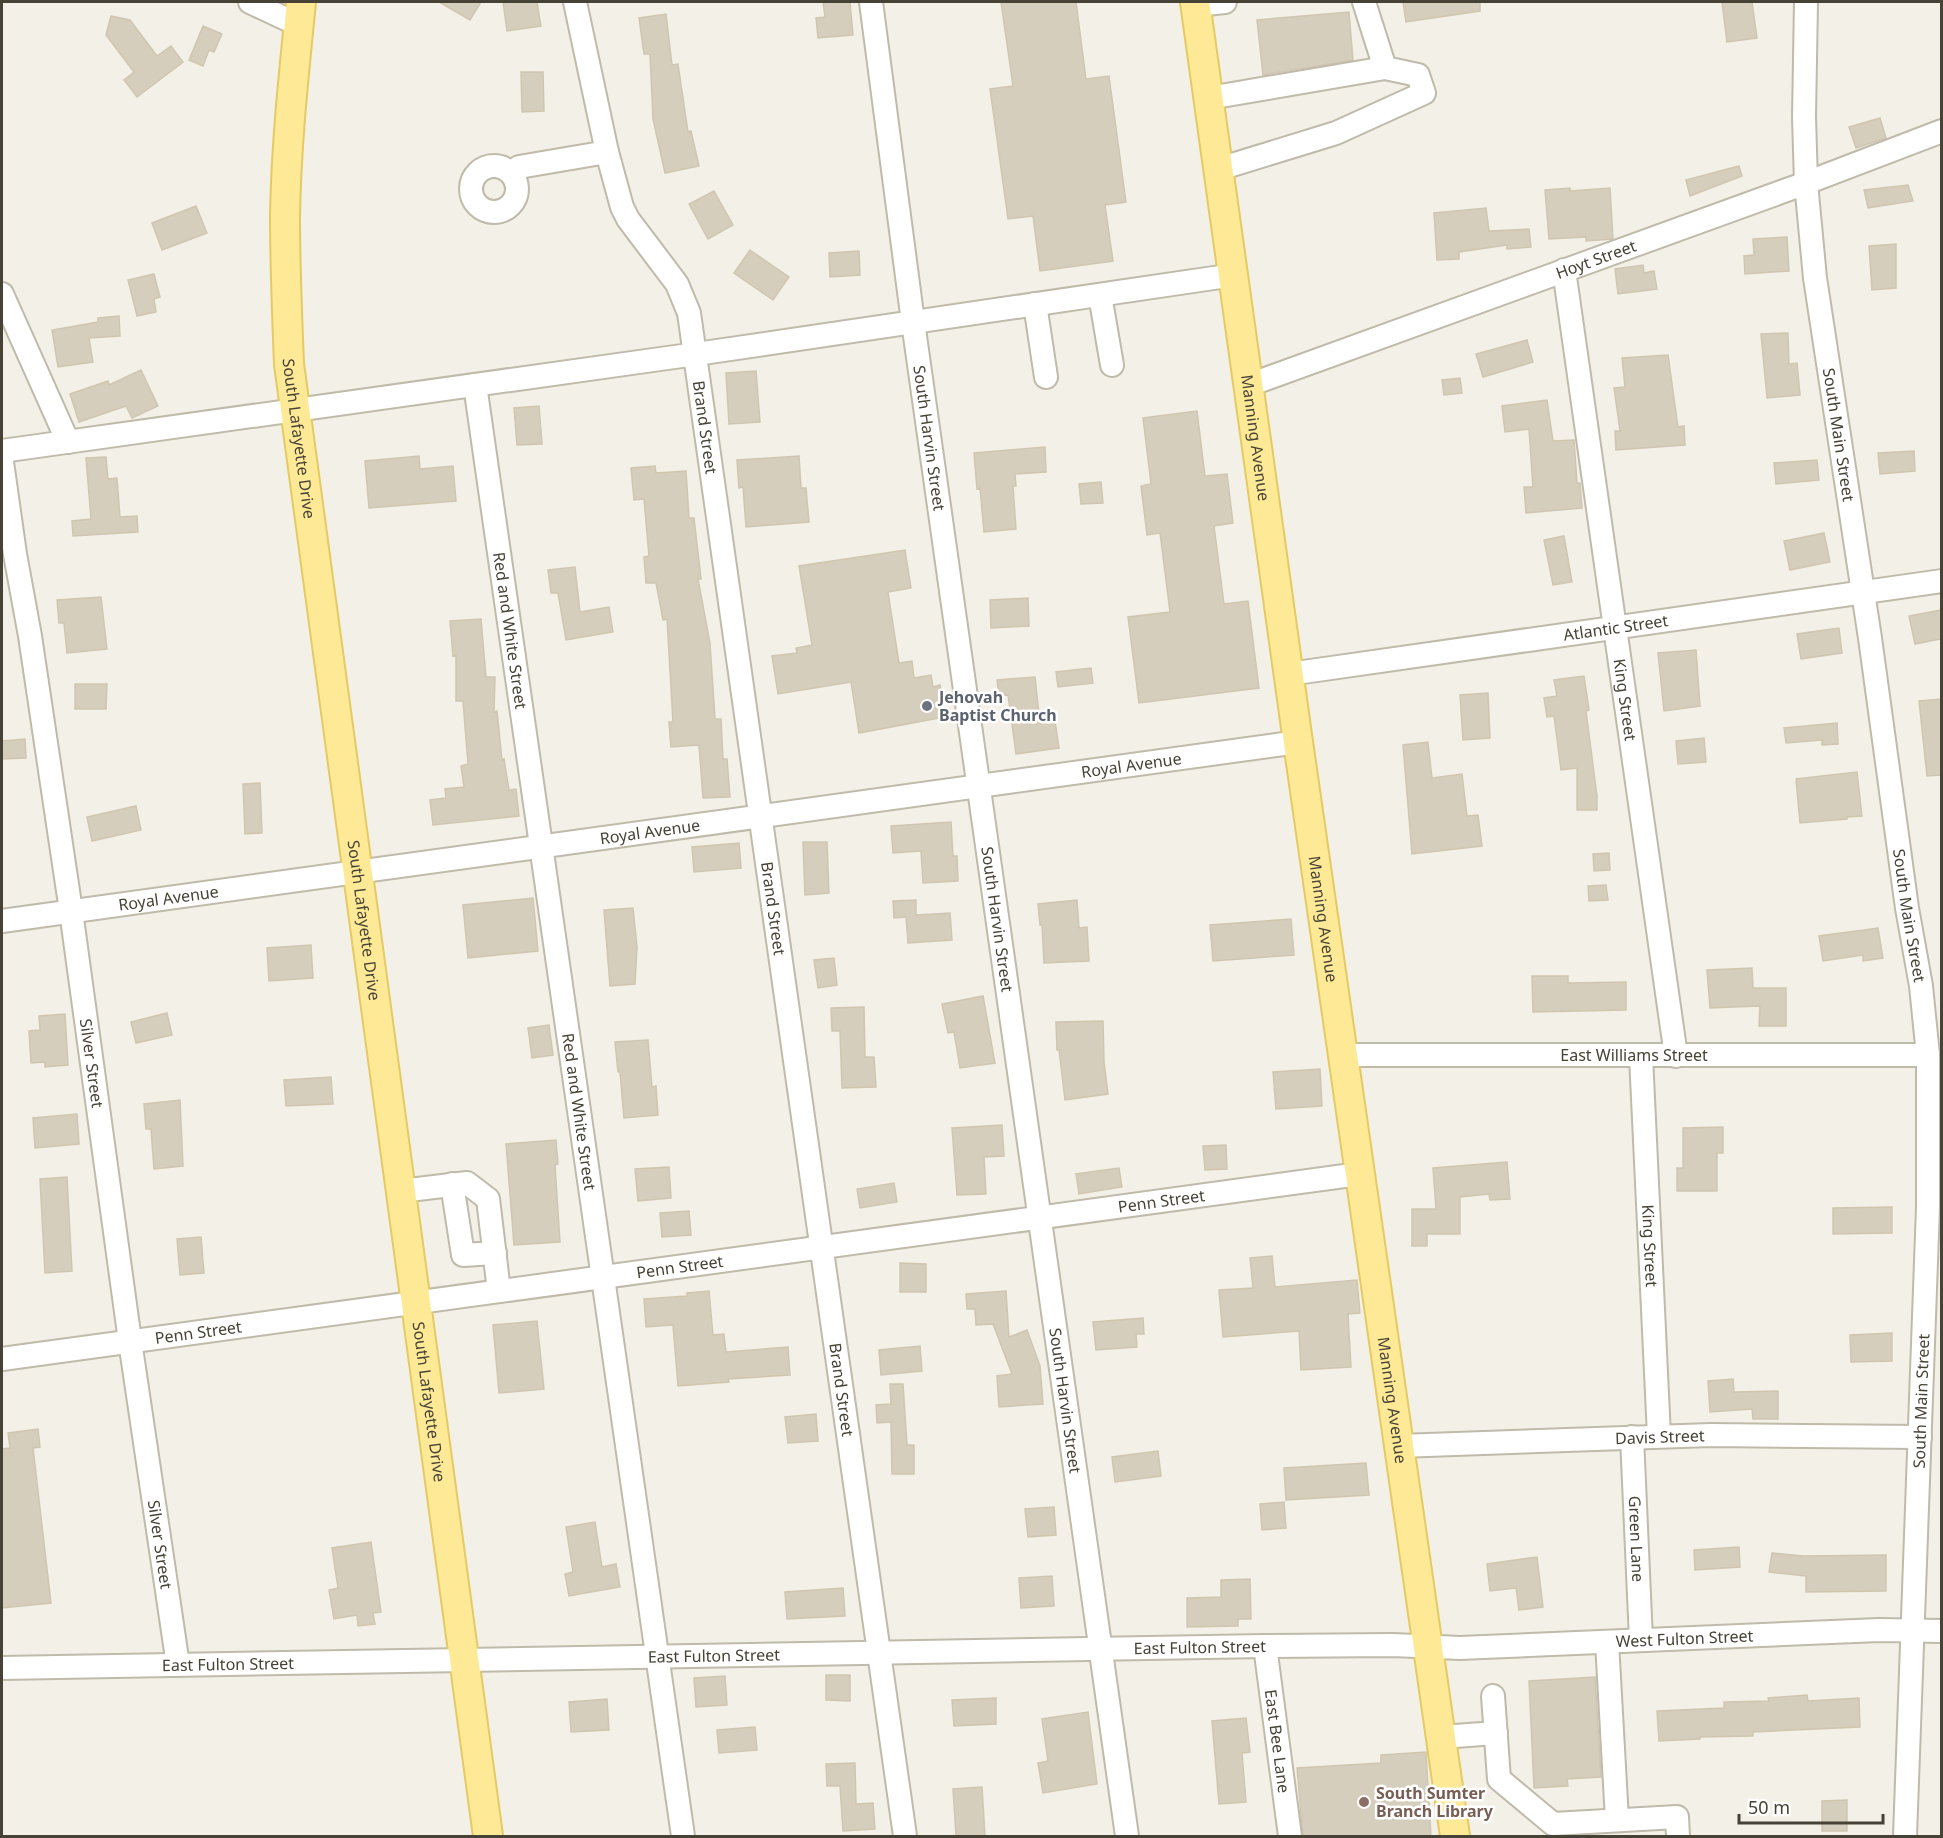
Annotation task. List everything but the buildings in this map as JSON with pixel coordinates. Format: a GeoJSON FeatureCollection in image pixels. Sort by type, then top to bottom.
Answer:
{"type":"FeatureCollection","features":[{"type":"Feature","properties":{"kind":"main road","name":"Manning Avenue"},"geometry":{"type":"LineString","coordinates":[[1195,3],[1342,1055],[1455,1836]]}},
{"type":"Feature","properties":{"kind":"main road","name":"South Lafayette Drive"},"geometry":{"type":"LineString","coordinates":[[300,14],[285,216],[289,364],[488,1836]]}},
{"type":"Feature","properties":{"kind":"street"},"geometry":{"type":"LineString","coordinates":[[250,2],[300,14]]}},
{"type":"Feature","properties":{"kind":"street","name":"Brand Street"},"geometry":{"type":"LineString","coordinates":[[575,2],[607,152],[622,207],[628,219],[677,284],[689,313],[905,1836]]}},
{"type":"Feature","properties":{"kind":"street","name":"South Harvin Street"},"geometry":{"type":"LineString","coordinates":[[871,2],[913,322],[1127,1836]]}},
{"type":"Feature","properties":{"kind":"street"},"geometry":{"type":"LineString","coordinates":[[1195,3],[1225,2]]}},
{"type":"Feature","properties":{"kind":"street"},"geometry":{"type":"LineString","coordinates":[[1364,2],[1385,68]]}},
{"type":"Feature","properties":{"kind":"street","name":"South Main Street"},"geometry":{"type":"LineString","coordinates":[[1806,2],[1804,117],[1806,183],[1815,278],[1863,592],[1907,908],[1921,986],[1928,1055],[1935,1207],[1920,1437],[1905,1836]]}},
{"type":"Feature","properties":{"kind":"street"},"geometry":{"type":"LineString","coordinates":[[1209,98],[1385,68],[1418,75],[1424,93],[1336,133],[1219,169]]}},
{"type":"Feature","properties":{"kind":"street","name":"Hoyt Street"},"geometry":{"type":"LineString","coordinates":[[1249,385],[1806,183],[1941,131]]}},
{"type":"Feature","properties":{"kind":"street"},"geometry":{"type":"LineString","coordinates":[[512,174],[519,167],[607,152]]}},
{"type":"Feature","properties":{"kind":"street","name":"King Street"},"geometry":{"type":"LineString","coordinates":[[1564,270],[1676,1056]]}},
{"type":"Feature","properties":{"kind":"street"},"geometry":{"type":"LineString","coordinates":[[2,451],[696,354],[1234,275]]}},
{"type":"Feature","properties":{"kind":"street"},"geometry":{"type":"LineString","coordinates":[[2,294],[68,442]]}},
{"type":"Feature","properties":{"kind":"street"},"geometry":{"type":"LineString","coordinates":[[1100,295],[1112,365]]}},
{"type":"Feature","properties":{"kind":"street"},"geometry":{"type":"LineString","coordinates":[[1035,304],[1046,377]]}},
{"type":"Feature","properties":{"kind":"street","name":"Red and White Street"},"geometry":{"type":"LineString","coordinates":[[476,385],[682,1836]]}},
{"type":"Feature","properties":{"kind":"street","name":"Silver Street"},"geometry":{"type":"LineString","coordinates":[[2,462],[32,648],[178,1665]]}},
{"type":"Feature","properties":{"kind":"street","name":"Atlantic Street"},"geometry":{"type":"LineString","coordinates":[[1288,674],[1941,581]]}},
{"type":"Feature","properties":{"kind":"street","name":"Royal Avenue"},"geometry":{"type":"LineString","coordinates":[[2,921],[1298,742]]}},
{"type":"Feature","properties":{"kind":"street","name":"East Williams Street"},"geometry":{"type":"LineString","coordinates":[[1342,1055],[1928,1055]]}},
{"type":"Feature","properties":{"kind":"street","name":"King Street"},"geometry":{"type":"LineString","coordinates":[[1641,1056],[1659,1436]]}},
{"type":"Feature","properties":{"kind":"street","name":"Penn Street"},"geometry":{"type":"LineString","coordinates":[[2,1359],[1359,1174]]}},
{"type":"Feature","properties":{"kind":"street"},"geometry":{"type":"LineString","coordinates":[[401,1191],[467,1183],[488,1199],[499,1291]]}},
{"type":"Feature","properties":{"kind":"street"},"geometry":{"type":"LineString","coordinates":[[452,1184],[462,1255],[495,1253]]}},
{"type":"Feature","properties":{"kind":"street","name":"Davis Street"},"geometry":{"type":"LineString","coordinates":[[1399,1446],[1711,1435],[1920,1437]]}},
{"type":"Feature","properties":{"kind":"street","name":"Green Lane"},"geometry":{"type":"LineString","coordinates":[[1632,1437],[1641,1640]]}},
{"type":"Feature","properties":{"kind":"street","name":"West Fulton Street"},"geometry":{"type":"LineString","coordinates":[[1428,1647],[1460,1648],[1912,1630],[1941,1631]]}},
{"type":"Feature","properties":{"kind":"street"},"geometry":{"type":"LineString","coordinates":[[1607,1642],[1617,1820]]}},
{"type":"Feature","properties":{"kind":"street","name":"East Fulton Street"},"geometry":{"type":"LineString","coordinates":[[2,1668],[1264,1646],[1428,1647]]}},
{"type":"Feature","properties":{"kind":"street","name":"East Bee Lane"},"geometry":{"type":"LineString","coordinates":[[1264,1646],[1290,1836]]}},
{"type":"Feature","properties":{"kind":"street"},"geometry":{"type":"LineString","coordinates":[[1493,1696],[1500,1779],[1553,1830],[1617,1820],[1677,1817],[1678,1836]]}},
{"type":"Feature","properties":{"kind":"street"},"geometry":{"type":"LineString","coordinates":[[1441,1737],[1496,1733]]}},
{"type":"Feature","properties":{"kind":"place","name":"Jehovah Baptist Church"},"geometry":{"type":"Point","coordinates":[927,706]}},
{"type":"Feature","properties":{"kind":"place","name":"South Sumter Branch Library"},"geometry":{"type":"Point","coordinates":[1364,1802]}}]}
